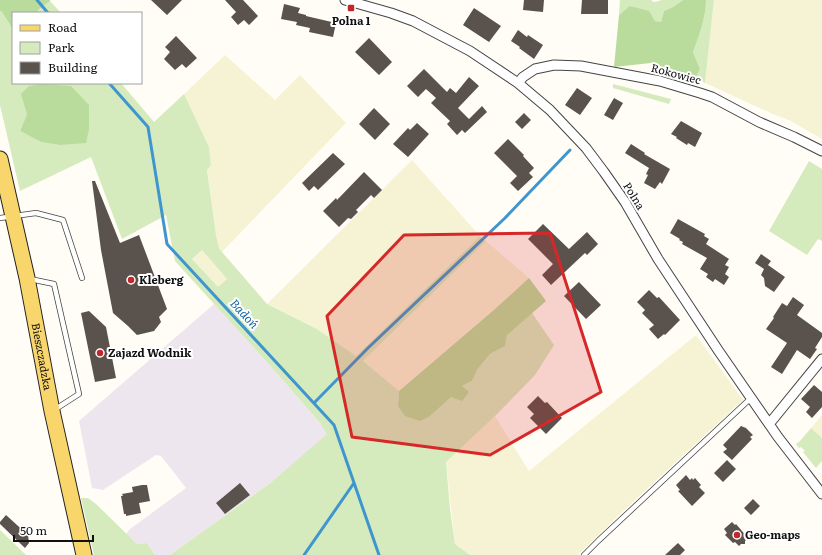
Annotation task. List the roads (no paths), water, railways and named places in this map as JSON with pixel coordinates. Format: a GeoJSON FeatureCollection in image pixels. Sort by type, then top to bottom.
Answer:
{"type":"FeatureCollection","features":[{"type":"Feature","properties":{"kind":"main road","name":"Bieszczadzka"},"geometry":{"type":"LineString","coordinates":[[0,159],[6,218],[27,278],[52,410],[84,555]]}},
{"type":"Feature","properties":{"kind":"street","name":"Polna"},"geometry":{"type":"LineString","coordinates":[[346,0],[391,13],[413,22],[470,51],[518,83],[550,110],[586,148],[604,172],[625,202],[658,259],[718,350],[778,437],[822,494]]}},
{"type":"Feature","properties":{"kind":"street","name":"Rokowiec"},"geometry":{"type":"LineString","coordinates":[[518,83],[523,77],[535,69],[554,65],[581,66],[660,81],[712,97],[759,122],[822,151]]}},
{"type":"Feature","properties":{"kind":"street"},"geometry":{"type":"LineString","coordinates":[[769,424],[822,359]]}},
{"type":"Feature","properties":{"kind":"lane"},"geometry":{"type":"LineString","coordinates":[[6,218],[36,213],[63,220],[82,278]]}},
{"type":"Feature","properties":{"kind":"lane"},"geometry":{"type":"LineString","coordinates":[[27,278],[54,284],[79,394],[52,410]]}},
{"type":"Feature","properties":{"kind":"lane"},"geometry":{"type":"LineString","coordinates":[[584,555],[751,398]]}},
{"type":"Feature","properties":{"kind":"waterway","name":"Badoń"},"geometry":{"type":"LineString","coordinates":[[37,0],[47,12]]}},
{"type":"Feature","properties":{"kind":"waterway","name":"Badoń"},"geometry":{"type":"LineString","coordinates":[[110,84],[148,127],[167,244],[334,425],[379,555]]}},
{"type":"Feature","properties":{"kind":"waterway"},"geometry":{"type":"LineString","coordinates":[[314,403],[368,348],[505,218],[570,150]]}},
{"type":"Feature","properties":{"kind":"waterway"},"geometry":{"type":"LineString","coordinates":[[304,555],[354,483]]}},
{"type":"Feature","properties":{"kind":"place","name":"Polna 1"},"geometry":{"type":"Point","coordinates":[351,8]}},
{"type":"Feature","properties":{"kind":"place","name":"Kleberg"},"geometry":{"type":"Point","coordinates":[131,280]}},
{"type":"Feature","properties":{"kind":"place","name":"Zajazd Wodnik"},"geometry":{"type":"Point","coordinates":[100,353]}},
{"type":"Feature","properties":{"kind":"place","name":"Geo-maps"},"geometry":{"type":"Point","coordinates":[737,535]}}]}
